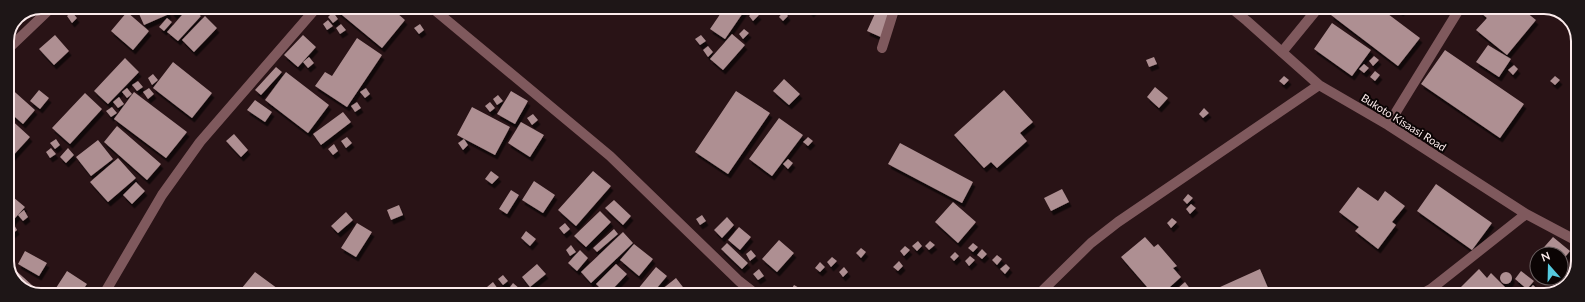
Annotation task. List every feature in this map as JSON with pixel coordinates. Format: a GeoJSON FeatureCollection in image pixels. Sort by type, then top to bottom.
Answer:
{"type":"FeatureCollection","features":[{"type":"Feature","properties":{"kind":"street"},"geometry":{"type":"LineString","coordinates":[[14,43],[45,14]]}},
{"type":"Feature","properties":{"kind":"street"},"geometry":{"type":"LineString","coordinates":[[108,288],[162,195],[200,142],[311,14]]}},
{"type":"Feature","properties":{"kind":"street"},"geometry":{"type":"LineString","coordinates":[[439,14],[610,156],[748,288]]}},
{"type":"Feature","properties":{"kind":"street"},"geometry":{"type":"LineString","coordinates":[[882,48],[893,14]]}},
{"type":"Feature","properties":{"kind":"street","name":"Bukoto Kisaasi Road"},"geometry":{"type":"LineString","coordinates":[[1237,14],[1319,85],[1388,125],[1526,214],[1571,238]]}},
{"type":"Feature","properties":{"kind":"street"},"geometry":{"type":"LineString","coordinates":[[1282,52],[1313,14]]}},
{"type":"Feature","properties":{"kind":"street"},"geometry":{"type":"LineString","coordinates":[[1388,125],[1456,14]]}},
{"type":"Feature","properties":{"kind":"street"},"geometry":{"type":"LineString","coordinates":[[1045,288],[1091,243],[1118,222],[1319,85]]}},
{"type":"Feature","properties":{"kind":"street"},"geometry":{"type":"LineString","coordinates":[[1432,288],[1526,214]]}},
{"type":"Feature","properties":{"kind":"building"},"geometry":{"type":"Polygon","coordinates":[[[74,14],[77,18],[72,23],[67,16],[74,14]]]}},
{"type":"Feature","properties":{"kind":"building"},"geometry":{"type":"Polygon","coordinates":[[[125,14],[129,14],[149,31],[133,50],[111,31],[125,14]]]}},
{"type":"Feature","properties":{"kind":"building"},"geometry":{"type":"Polygon","coordinates":[[[139,14],[169,14],[144,25],[139,14]]]}},
{"type":"Feature","properties":{"kind":"building"},"geometry":{"type":"Polygon","coordinates":[[[183,14],[198,14],[201,16],[178,41],[167,32],[183,14]]]}},
{"type":"Feature","properties":{"kind":"building"},"geometry":{"type":"Polygon","coordinates":[[[331,14],[334,14],[338,19],[333,23],[328,17],[331,14]]]}},
{"type":"Feature","properties":{"kind":"building"},"geometry":{"type":"Polygon","coordinates":[[[341,14],[398,14],[405,20],[382,48],[341,14]]]}},
{"type":"Feature","properties":{"kind":"building"},"geometry":{"type":"Polygon","coordinates":[[[720,14],[742,14],[725,39],[710,29],[720,14]]]}},
{"type":"Feature","properties":{"kind":"building"},"geometry":{"type":"Polygon","coordinates":[[[751,14],[759,15],[753,21],[749,16],[751,14]]]}},
{"type":"Feature","properties":{"kind":"building"},"geometry":{"type":"Polygon","coordinates":[[[782,14],[786,14],[788,16],[783,21],[779,17],[782,14]]]}},
{"type":"Feature","properties":{"kind":"building"},"geometry":{"type":"Polygon","coordinates":[[[875,14],[894,14],[883,38],[867,31],[875,14]]]}},
{"type":"Feature","properties":{"kind":"building"},"geometry":{"type":"Polygon","coordinates":[[[1388,14],[1420,38],[1398,66],[1331,15],[1388,14]]]}},
{"type":"Feature","properties":{"kind":"building"},"geometry":{"type":"Polygon","coordinates":[[[1482,14],[1528,14],[1536,20],[1507,55],[1476,30],[1487,18],[1482,14]]]}},
{"type":"Feature","properties":{"kind":"building"},"geometry":{"type":"Polygon","coordinates":[[[205,16],[217,28],[194,52],[182,40],[205,16]]]}},
{"type":"Feature","properties":{"kind":"building"},"geometry":{"type":"Polygon","coordinates":[[[167,18],[172,22],[164,31],[159,27],[167,18]]]}},
{"type":"Feature","properties":{"kind":"building"},"geometry":{"type":"Polygon","coordinates":[[[328,20],[333,26],[327,30],[323,24],[328,20]]]}},
{"type":"Feature","properties":{"kind":"building"},"geometry":{"type":"Polygon","coordinates":[[[1332,23],[1371,50],[1352,76],[1314,49],[1332,23]]]}},
{"type":"Feature","properties":{"kind":"building"},"geometry":{"type":"Polygon","coordinates":[[[341,24],[346,30],[340,34],[336,28],[341,24]]]}},
{"type":"Feature","properties":{"kind":"building"},"geometry":{"type":"Polygon","coordinates":[[[420,24],[424,30],[419,34],[414,28],[420,24]]]}},
{"type":"Feature","properties":{"kind":"building"},"geometry":{"type":"Polygon","coordinates":[[[744,29],[749,33],[743,39],[739,34],[744,29]]]}},
{"type":"Feature","properties":{"kind":"building"},"geometry":{"type":"Polygon","coordinates":[[[732,34],[745,45],[723,70],[710,59],[732,34]]]}},
{"type":"Feature","properties":{"kind":"building"},"geometry":{"type":"Polygon","coordinates":[[[55,35],[69,51],[54,65],[39,49],[55,35]]]}},
{"type":"Feature","properties":{"kind":"building"},"geometry":{"type":"Polygon","coordinates":[[[303,35],[316,47],[298,67],[284,55],[303,35]]]}},
{"type":"Feature","properties":{"kind":"building"},"geometry":{"type":"Polygon","coordinates":[[[701,35],[706,41],[700,45],[695,39],[701,35]]]}},
{"type":"Feature","properties":{"kind":"building"},"geometry":{"type":"Polygon","coordinates":[[[357,38],[382,55],[347,107],[315,86],[325,72],[332,76],[357,38]]]}},
{"type":"Feature","properties":{"kind":"building"},"geometry":{"type":"Polygon","coordinates":[[[1488,45],[1511,59],[1499,77],[1476,62],[1488,45]]]}},
{"type":"Feature","properties":{"kind":"building"},"geometry":{"type":"Polygon","coordinates":[[[708,46],[713,52],[708,57],[703,50],[708,46]]]}},
{"type":"Feature","properties":{"kind":"building"},"geometry":{"type":"Polygon","coordinates":[[[1445,50],[1524,104],[1500,138],[1421,84],[1445,50]]]}},
{"type":"Feature","properties":{"kind":"building"},"geometry":{"type":"Polygon","coordinates":[[[1374,56],[1379,60],[1373,66],[1369,61],[1374,56]]]}},
{"type":"Feature","properties":{"kind":"building"},"geometry":{"type":"Polygon","coordinates":[[[309,57],[314,63],[308,68],[303,62],[309,57]]]}},
{"type":"Feature","properties":{"kind":"building"},"geometry":{"type":"Polygon","coordinates":[[[1154,57],[1157,64],[1149,67],[1146,60],[1154,57]]]}},
{"type":"Feature","properties":{"kind":"building"},"geometry":{"type":"Polygon","coordinates":[[[125,58],[139,72],[108,104],[94,91],[125,58]]]}},
{"type":"Feature","properties":{"kind":"building"},"geometry":{"type":"Polygon","coordinates":[[[173,62],[212,93],[192,118],[153,88],[173,62]]]}},
{"type":"Feature","properties":{"kind":"building"},"geometry":{"type":"Polygon","coordinates":[[[1364,64],[1369,68],[1364,73],[1359,69],[1364,64]]]}},
{"type":"Feature","properties":{"kind":"building"},"geometry":{"type":"Polygon","coordinates":[[[1514,65],[1518,69],[1513,75],[1508,70],[1514,65]]]}},
{"type":"Feature","properties":{"kind":"building"},"geometry":{"type":"Polygon","coordinates":[[[276,67],[282,72],[261,95],[255,90],[276,67]]]}},
{"type":"Feature","properties":{"kind":"building"},"geometry":{"type":"Polygon","coordinates":[[[1375,71],[1380,75],[1375,81],[1370,77],[1375,71]]]}},
{"type":"Feature","properties":{"kind":"building"},"geometry":{"type":"Polygon","coordinates":[[[286,72],[329,105],[308,133],[265,100],[286,72]]]}},
{"type":"Feature","properties":{"kind":"building"},"geometry":{"type":"Polygon","coordinates":[[[153,74],[158,80],[152,85],[148,78],[153,74]]]}},
{"type":"Feature","properties":{"kind":"building"},"geometry":{"type":"Polygon","coordinates":[[[1284,76],[1289,80],[1284,85],[1279,81],[1284,76]]]}},
{"type":"Feature","properties":{"kind":"building"},"geometry":{"type":"Polygon","coordinates":[[[1555,76],[1560,80],[1555,85],[1550,81],[1555,76]]]}},
{"type":"Feature","properties":{"kind":"building"},"geometry":{"type":"Polygon","coordinates":[[[784,79],[800,94],[789,105],[773,91],[784,79]]]}},
{"type":"Feature","properties":{"kind":"building"},"geometry":{"type":"Polygon","coordinates":[[[138,81],[143,87],[137,91],[132,85],[138,81]]]}},
{"type":"Feature","properties":{"kind":"building"},"geometry":{"type":"Polygon","coordinates":[[[1155,87],[1168,98],[1159,108],[1147,97],[1155,87]]]}},
{"type":"Feature","properties":{"kind":"building"},"geometry":{"type":"Polygon","coordinates":[[[127,88],[132,94],[127,98],[122,92],[127,88]]]}},
{"type":"Feature","properties":{"kind":"building"},"geometry":{"type":"Polygon","coordinates":[[[149,88],[154,94],[148,99],[143,92],[149,88]]]}},
{"type":"Feature","properties":{"kind":"building"},"geometry":{"type":"Polygon","coordinates":[[[366,88],[370,94],[365,98],[360,92],[366,88]]]}},
{"type":"Feature","properties":{"kind":"building"},"geometry":{"type":"Polygon","coordinates":[[[39,90],[49,98],[40,109],[30,101],[39,90]]]}},
{"type":"Feature","properties":{"kind":"building"},"geometry":{"type":"Polygon","coordinates":[[[1004,90],[1033,122],[1020,133],[1027,141],[997,168],[991,162],[984,168],[954,135],[1004,90]]]}},
{"type":"Feature","properties":{"kind":"building"},"geometry":{"type":"Polygon","coordinates":[[[14,91],[35,110],[23,124],[14,116],[14,91]]]}},
{"type":"Feature","properties":{"kind":"building"},"geometry":{"type":"Polygon","coordinates":[[[511,91],[528,101],[515,124],[497,114],[511,91]]]}},
{"type":"Feature","properties":{"kind":"building"},"geometry":{"type":"Polygon","coordinates":[[[736,91],[770,113],[728,174],[695,152],[736,91]]]}},
{"type":"Feature","properties":{"kind":"building"},"geometry":{"type":"Polygon","coordinates":[[[134,92],[187,132],[166,158],[114,119],[134,92]]]}},
{"type":"Feature","properties":{"kind":"building"},"geometry":{"type":"Polygon","coordinates":[[[85,93],[102,109],[70,144],[52,128],[85,93]]]}},
{"type":"Feature","properties":{"kind":"building"},"geometry":{"type":"Polygon","coordinates":[[[498,95],[503,101],[497,105],[493,99],[498,95]]]}},
{"type":"Feature","properties":{"kind":"building"},"geometry":{"type":"Polygon","coordinates":[[[119,97],[124,104],[118,108],[113,102],[119,97]]]}},
{"type":"Feature","properties":{"kind":"building"},"geometry":{"type":"Polygon","coordinates":[[[255,100],[272,112],[265,122],[247,110],[255,100]]]}},
{"type":"Feature","properties":{"kind":"building"},"geometry":{"type":"Polygon","coordinates":[[[357,102],[361,108],[355,112],[351,106],[357,102]]]}},
{"type":"Feature","properties":{"kind":"building"},"geometry":{"type":"Polygon","coordinates":[[[490,102],[495,108],[490,112],[485,106],[490,102]]]}},
{"type":"Feature","properties":{"kind":"building"},"geometry":{"type":"Polygon","coordinates":[[[112,107],[117,113],[111,117],[106,111],[112,107]]]}},
{"type":"Feature","properties":{"kind":"building"},"geometry":{"type":"Polygon","coordinates":[[[472,107],[510,127],[495,155],[457,135],[472,107]]]}},
{"type":"Feature","properties":{"kind":"building"},"geometry":{"type":"Polygon","coordinates":[[[1204,108],[1209,113],[1203,118],[1199,114],[1204,108]]]}},
{"type":"Feature","properties":{"kind":"building"},"geometry":{"type":"Polygon","coordinates":[[[343,112],[351,122],[321,145],[313,134],[343,112]]]}},
{"type":"Feature","properties":{"kind":"building"},"geometry":{"type":"Polygon","coordinates":[[[533,114],[538,120],[532,125],[527,118],[533,114]]]}},
{"type":"Feature","properties":{"kind":"building"},"geometry":{"type":"Polygon","coordinates":[[[779,118],[803,135],[772,176],[749,159],[779,118]]]}},
{"type":"Feature","properties":{"kind":"building"},"geometry":{"type":"Polygon","coordinates":[[[14,122],[30,137],[14,155],[14,122]]]}},
{"type":"Feature","properties":{"kind":"building"},"geometry":{"type":"Polygon","coordinates":[[[521,122],[544,135],[530,157],[508,143],[521,122]]]}},
{"type":"Feature","properties":{"kind":"building"},"geometry":{"type":"Polygon","coordinates":[[[117,126],[161,164],[147,180],[104,142],[117,126]]]}},
{"type":"Feature","properties":{"kind":"building"},"geometry":{"type":"Polygon","coordinates":[[[234,134],[248,150],[241,157],[226,141],[234,134]]]}},
{"type":"Feature","properties":{"kind":"building"},"geometry":{"type":"Polygon","coordinates":[[[347,137],[352,143],[346,148],[341,141],[347,137]]]}},
{"type":"Feature","properties":{"kind":"building"},"geometry":{"type":"Polygon","coordinates":[[[808,137],[813,141],[808,146],[803,142],[808,137]]]}},
{"type":"Feature","properties":{"kind":"building"},"geometry":{"type":"Polygon","coordinates":[[[56,139],[60,145],[55,149],[50,143],[56,139]]]}},
{"type":"Feature","properties":{"kind":"building"},"geometry":{"type":"Polygon","coordinates":[[[464,139],[468,145],[463,150],[458,143],[464,139]]]}},
{"type":"Feature","properties":{"kind":"building"},"geometry":{"type":"Polygon","coordinates":[[[98,140],[113,159],[91,176],[76,157],[98,140]]]}},
{"type":"Feature","properties":{"kind":"building"},"geometry":{"type":"Polygon","coordinates":[[[900,143],[973,182],[962,203],[888,164],[900,143]]]}},
{"type":"Feature","properties":{"kind":"building"},"geometry":{"type":"Polygon","coordinates":[[[334,144],[338,151],[333,155],[328,149],[334,144]]]}},
{"type":"Feature","properties":{"kind":"building"},"geometry":{"type":"Polygon","coordinates":[[[51,148],[56,154],[50,158],[46,152],[51,148]]]}},
{"type":"Feature","properties":{"kind":"building"},"geometry":{"type":"Polygon","coordinates":[[[68,148],[74,155],[66,163],[60,157],[68,148]]]}},
{"type":"Feature","properties":{"kind":"building"},"geometry":{"type":"Polygon","coordinates":[[[118,158],[136,178],[108,202],[90,182],[118,158]]]}},
{"type":"Feature","properties":{"kind":"building"},"geometry":{"type":"Polygon","coordinates":[[[788,159],[793,163],[788,169],[783,164],[788,159]]]}},
{"type":"Feature","properties":{"kind":"building"},"geometry":{"type":"Polygon","coordinates":[[[491,171],[499,177],[492,184],[485,179],[491,171]]]}},
{"type":"Feature","properties":{"kind":"building"},"geometry":{"type":"Polygon","coordinates":[[[593,171],[611,186],[576,226],[558,210],[593,171]]]}},
{"type":"Feature","properties":{"kind":"building"},"geometry":{"type":"Polygon","coordinates":[[[534,181],[555,195],[543,213],[522,200],[534,181]]]}},
{"type":"Feature","properties":{"kind":"building"},"geometry":{"type":"Polygon","coordinates":[[[136,182],[145,191],[132,204],[123,195],[136,182]]]}},
{"type":"Feature","properties":{"kind":"building"},"geometry":{"type":"Polygon","coordinates":[[[1436,184],[1492,223],[1472,250],[1417,211],[1436,184]]]}},
{"type":"Feature","properties":{"kind":"building"},"geometry":{"type":"Polygon","coordinates":[[[1358,187],[1378,201],[1385,191],[1405,206],[1392,222],[1396,225],[1378,249],[1355,231],[1359,227],[1339,212],[1358,187]]]}},
{"type":"Feature","properties":{"kind":"building"},"geometry":{"type":"Polygon","coordinates":[[[1062,189],[1069,202],[1051,211],[1044,198],[1062,189]]]}},
{"type":"Feature","properties":{"kind":"building"},"geometry":{"type":"Polygon","coordinates":[[[511,190],[519,195],[507,214],[499,209],[511,190]]]}},
{"type":"Feature","properties":{"kind":"building"},"geometry":{"type":"Polygon","coordinates":[[[1188,194],[1193,198],[1187,204],[1183,200],[1188,194]]]}},
{"type":"Feature","properties":{"kind":"building"},"geometry":{"type":"Polygon","coordinates":[[[14,198],[25,207],[14,219],[14,198]]]}},
{"type":"Feature","properties":{"kind":"building"},"geometry":{"type":"Polygon","coordinates":[[[614,200],[631,216],[623,225],[605,208],[614,200]]]}},
{"type":"Feature","properties":{"kind":"building"},"geometry":{"type":"Polygon","coordinates":[[[953,202],[976,222],[958,243],[935,222],[953,202]]]}},
{"type":"Feature","properties":{"kind":"building"},"geometry":{"type":"Polygon","coordinates":[[[1191,204],[1196,208],[1190,214],[1186,209],[1191,204]]]}},
{"type":"Feature","properties":{"kind":"building"},"geometry":{"type":"Polygon","coordinates":[[[399,205],[403,215],[391,220],[387,210],[399,205]]]}},
{"type":"Feature","properties":{"kind":"building"},"geometry":{"type":"Polygon","coordinates":[[[24,210],[28,217],[23,221],[18,215],[24,210]]]}},
{"type":"Feature","properties":{"kind":"building"},"geometry":{"type":"Polygon","coordinates":[[[600,211],[611,222],[586,247],[574,236],[600,211]]]}},
{"type":"Feature","properties":{"kind":"building"},"geometry":{"type":"Polygon","coordinates":[[[346,212],[353,220],[338,233],[331,226],[346,212]]]}},
{"type":"Feature","properties":{"kind":"building"},"geometry":{"type":"Polygon","coordinates":[[[702,215],[706,221],[700,225],[696,219],[702,215]]]}},
{"type":"Feature","properties":{"kind":"building"},"geometry":{"type":"Polygon","coordinates":[[[727,217],[734,225],[722,238],[714,230],[727,217]]]}},
{"type":"Feature","properties":{"kind":"building"},"geometry":{"type":"Polygon","coordinates":[[[1172,218],[1177,222],[1171,228],[1167,223],[1172,218]]]}},
{"type":"Feature","properties":{"kind":"building"},"geometry":{"type":"Polygon","coordinates":[[[357,223],[372,232],[356,257],[341,248],[357,223]]]}},
{"type":"Feature","properties":{"kind":"building"},"geometry":{"type":"Polygon","coordinates":[[[565,223],[570,229],[564,234],[559,228],[565,223]]]}},
{"type":"Feature","properties":{"kind":"building"},"geometry":{"type":"Polygon","coordinates":[[[14,225],[17,230],[14,232],[14,225]]]}},
{"type":"Feature","properties":{"kind":"building"},"geometry":{"type":"Polygon","coordinates":[[[739,227],[751,237],[740,250],[728,240],[739,227]]]}},
{"type":"Feature","properties":{"kind":"building"},"geometry":{"type":"Polygon","coordinates":[[[614,229],[618,234],[597,252],[593,248],[614,229]]]}},
{"type":"Feature","properties":{"kind":"building"},"geometry":{"type":"Polygon","coordinates":[[[526,231],[536,239],[530,246],[521,238],[526,231]]]}},
{"type":"Feature","properties":{"kind":"building"},"geometry":{"type":"Polygon","coordinates":[[[623,232],[633,243],[591,283],[581,272],[623,232]]]}},
{"type":"Feature","properties":{"kind":"building"},"geometry":{"type":"Polygon","coordinates":[[[1145,237],[1154,247],[1158,244],[1177,266],[1173,268],[1181,277],[1169,288],[1148,288],[1121,257],[1145,237]]]}},
{"type":"Feature","properties":{"kind":"building"},"geometry":{"type":"Polygon","coordinates":[[[1553,237],[1564,246],[1545,246],[1553,237]]]}},
{"type":"Feature","properties":{"kind":"building"},"geometry":{"type":"Polygon","coordinates":[[[779,240],[794,253],[777,272],[762,259],[779,240]]]}},
{"type":"Feature","properties":{"kind":"building"},"geometry":{"type":"Polygon","coordinates":[[[918,241],[922,246],[917,251],[912,246],[918,241]]]}},
{"type":"Feature","properties":{"kind":"building"},"geometry":{"type":"Polygon","coordinates":[[[930,241],[935,245],[929,250],[925,246],[930,241]]]}},
{"type":"Feature","properties":{"kind":"building"},"geometry":{"type":"Polygon","coordinates":[[[727,243],[748,263],[742,269],[721,249],[727,243]]]}},
{"type":"Feature","properties":{"kind":"building"},"geometry":{"type":"Polygon","coordinates":[[[973,243],[978,247],[973,252],[968,248],[973,243]]]}},
{"type":"Feature","properties":{"kind":"building"},"geometry":{"type":"Polygon","coordinates":[[[634,244],[653,259],[639,276],[620,260],[634,244]]]}},
{"type":"Feature","properties":{"kind":"building"},"geometry":{"type":"Polygon","coordinates":[[[571,245],[576,252],[570,256],[566,250],[571,245]]]}},
{"type":"Feature","properties":{"kind":"building"},"geometry":{"type":"Polygon","coordinates":[[[905,246],[910,250],[904,256],[900,251],[905,246]]]}},
{"type":"Feature","properties":{"kind":"building"},"geometry":{"type":"Polygon","coordinates":[[[861,248],[866,252],[861,258],[856,253],[861,248]]]}},
{"type":"Feature","properties":{"kind":"building"},"geometry":{"type":"Polygon","coordinates":[[[982,249],[987,254],[982,259],[977,255],[982,249]]]}},
{"type":"Feature","properties":{"kind":"building"},"geometry":{"type":"Polygon","coordinates":[[[580,250],[588,258],[577,271],[568,263],[580,250]]]}},
{"type":"Feature","properties":{"kind":"building"},"geometry":{"type":"Polygon","coordinates":[[[751,250],[756,256],[750,261],[746,254],[751,250]]]}},
{"type":"Feature","properties":{"kind":"building"},"geometry":{"type":"Polygon","coordinates":[[[25,251],[47,263],[39,276],[18,264],[25,251]]]}},
{"type":"Feature","properties":{"kind":"building"},"geometry":{"type":"Polygon","coordinates":[[[955,252],[959,256],[954,261],[950,257],[955,252]]]}},
{"type":"Feature","properties":{"kind":"building"},"geometry":{"type":"Polygon","coordinates":[[[997,255],[1002,259],[997,265],[992,260],[997,255]]]}},
{"type":"Feature","properties":{"kind":"building"},"geometry":{"type":"Polygon","coordinates":[[[970,256],[975,260],[969,266],[965,261],[970,256]]]}},
{"type":"Feature","properties":{"kind":"building"},"geometry":{"type":"Polygon","coordinates":[[[832,257],[837,261],[831,267],[827,262],[832,257]]]}},
{"type":"Feature","properties":{"kind":"building"},"geometry":{"type":"Polygon","coordinates":[[[899,261],[903,266],[898,271],[893,267],[899,261]]]}},
{"type":"Feature","properties":{"kind":"building"},"geometry":{"type":"Polygon","coordinates":[[[820,262],[825,267],[820,272],[815,268],[820,262]]]}},
{"type":"Feature","properties":{"kind":"building"},"geometry":{"type":"Polygon","coordinates":[[[537,264],[546,274],[530,287],[522,277],[537,264]]]}},
{"type":"Feature","properties":{"kind":"building"},"geometry":{"type":"Polygon","coordinates":[[[616,264],[627,274],[614,288],[600,288],[596,284],[616,264]]]}},
{"type":"Feature","properties":{"kind":"building"},"geometry":{"type":"Polygon","coordinates":[[[1006,264],[1010,268],[1005,274],[1000,269],[1006,264]]]}},
{"type":"Feature","properties":{"kind":"building"},"geometry":{"type":"Polygon","coordinates":[[[656,267],[667,276],[657,288],[639,288],[656,267]]]}},
{"type":"Feature","properties":{"kind":"building"},"geometry":{"type":"Polygon","coordinates":[[[844,267],[848,272],[843,277],[839,272],[844,267]]]}},
{"type":"Feature","properties":{"kind":"building"},"geometry":{"type":"Polygon","coordinates":[[[759,269],[764,276],[758,280],[753,274],[759,269]]]}},
{"type":"Feature","properties":{"kind":"building"},"geometry":{"type":"Polygon","coordinates":[[[1260,269],[1268,288],[1218,288],[1260,269]]]}},
{"type":"Feature","properties":{"kind":"building"},"geometry":{"type":"Polygon","coordinates":[[[1479,269],[1487,278],[1491,273],[1506,288],[1460,288],[1479,269]]]}},
{"type":"Feature","properties":{"kind":"building"},"geometry":{"type":"Polygon","coordinates":[[[16,271],[33,286],[22,280],[16,271]]]}},
{"type":"Feature","properties":{"kind":"building"},"geometry":{"type":"Polygon","coordinates":[[[67,271],[87,284],[84,288],[56,288],[67,271]]]}},
{"type":"Feature","properties":{"kind":"building"},"geometry":{"type":"Polygon","coordinates":[[[1521,271],[1529,277],[1530,286],[1526,288],[1515,279],[1521,271]]]}},
{"type":"Feature","properties":{"kind":"building"},"geometry":{"type":"Polygon","coordinates":[[[255,272],[277,288],[242,288],[255,272]]]}},
{"type":"Feature","properties":{"kind":"building"},"geometry":{"type":"Polygon","coordinates":[[[1504,272],[1508,272],[1512,278],[1508,284],[1504,284],[1500,280],[1500,276],[1504,272]]]}},
{"type":"Feature","properties":{"kind":"building"},"geometry":{"type":"Polygon","coordinates":[[[503,275],[508,281],[503,285],[498,279],[503,275]]]}},
{"type":"Feature","properties":{"kind":"building"},"geometry":{"type":"Polygon","coordinates":[[[676,278],[684,288],[664,288],[676,278]]]}},
{"type":"Feature","properties":{"kind":"building"},"geometry":{"type":"Polygon","coordinates":[[[493,282],[497,288],[488,288],[487,287],[493,282]]]}},
{"type":"Feature","properties":{"kind":"building"},"geometry":{"type":"Polygon","coordinates":[[[1185,282],[1190,288],[1178,288],[1185,282]]]}},
{"type":"Feature","properties":{"kind":"building"},"geometry":{"type":"Polygon","coordinates":[[[513,283],[519,288],[509,288],[513,283]]]}},
{"type":"Feature","properties":{"kind":"building"},"geometry":{"type":"Polygon","coordinates":[[[794,285],[799,288],[792,288],[794,285]]]}}]}
